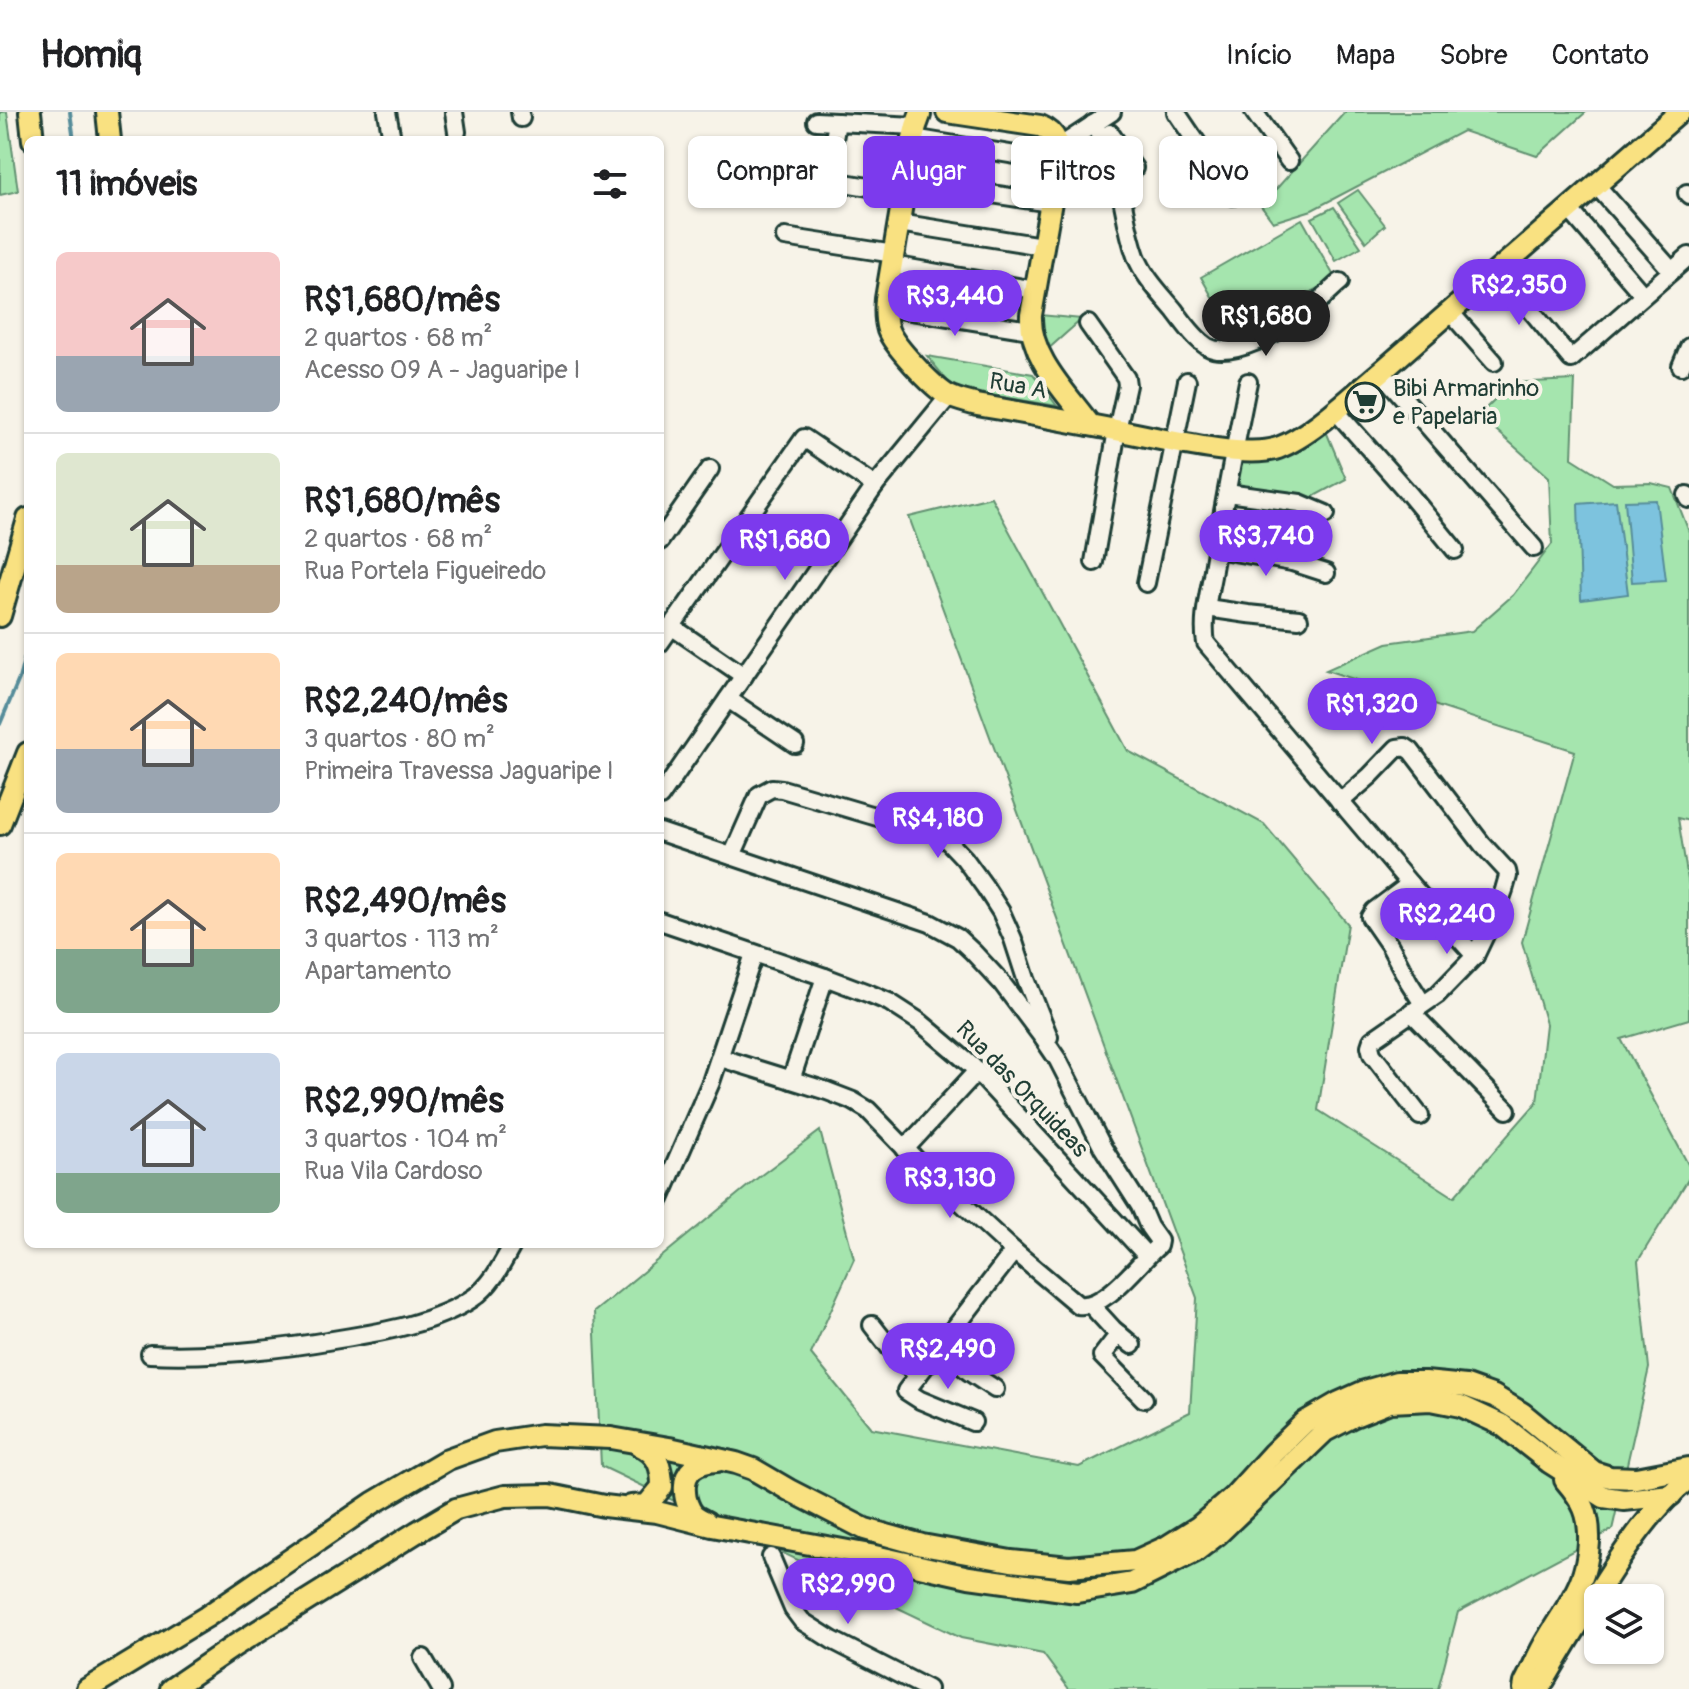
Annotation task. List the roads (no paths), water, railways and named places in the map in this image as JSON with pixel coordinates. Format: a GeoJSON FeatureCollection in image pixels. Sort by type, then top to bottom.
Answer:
{"type":"FeatureCollection","features":[{"type":"Feature","properties":{"kind":"main road"},"geometry":{"type":"LineString","coordinates":[[30,112],[33,136]]}},
{"type":"Feature","properties":{"kind":"main road"},"geometry":{"type":"LineString","coordinates":[[107,112],[110,136]]}},
{"type":"Feature","properties":{"kind":"main road"},"geometry":{"type":"LineString","coordinates":[[947,112],[1040,126],[1053,136]]}},
{"type":"Feature","properties":{"kind":"main road"},"geometry":{"type":"LineString","coordinates":[[1090,425],[1235,451],[1277,448],[1303,434],[1381,372],[1680,112]]}},
{"type":"Feature","properties":{"kind":"main road","name":"Rua A"},"geometry":{"type":"LineString","coordinates":[[902,208],[885,307],[886,321],[896,344],[937,388],[949,396],[977,405],[1090,425]]}},
{"type":"Feature","properties":{"kind":"main road"},"geometry":{"type":"LineString","coordinates":[[1030,330],[1049,208]]}},
{"type":"Feature","properties":{"kind":"main road","name":"Rua A"},"geometry":{"type":"LineString","coordinates":[[1030,330],[1041,358],[1090,425]]}},
{"type":"Feature","properties":{"kind":"main road"},"geometry":{"type":"LineString","coordinates":[[0,616],[24,533]]}},
{"type":"Feature","properties":{"kind":"main road"},"geometry":{"type":"LineString","coordinates":[[0,824],[24,763]]}},
{"type":"Feature","properties":{"kind":"main road"},"geometry":{"type":"LineString","coordinates":[[87,1689],[206,1617],[373,1503],[448,1459],[495,1442],[541,1435],[630,1441],[736,1463],[753,1469],[865,1529],[922,1545],[1011,1561],[1069,1567],[1135,1561],[1166,1547],[1198,1527],[1234,1496],[1305,1422],[1351,1397],[1397,1382],[1466,1386],[1494,1396],[1522,1413],[1594,1472],[1610,1477],[1636,1478],[1689,1468]]}},
{"type":"Feature","properties":{"kind":"main road"},"geometry":{"type":"LineString","coordinates":[[171,1689],[260,1629],[456,1509],[505,1496],[550,1495],[657,1512],[712,1526],[969,1577],[1077,1592],[1132,1583],[1196,1551],[1218,1534],[1325,1431],[1390,1402],[1431,1400],[1461,1406],[1502,1425],[1549,1462],[1604,1497],[1624,1500],[1671,1495]]}},
{"type":"Feature","properties":{"kind":"main road"},"geometry":{"type":"LineString","coordinates":[[619,1507],[647,1505],[662,1487],[662,1472],[657,1459],[647,1449],[630,1441]]}},
{"type":"Feature","properties":{"kind":"main road"},"geometry":{"type":"LineString","coordinates":[[712,1526],[693,1514],[686,1500],[685,1477],[690,1469],[703,1462],[736,1463]]}},
{"type":"Feature","properties":{"kind":"main road"},"geometry":{"type":"LineString","coordinates":[[1524,1689],[1546,1641],[1578,1588],[1588,1563],[1587,1513],[1577,1494],[1549,1462]]}},
{"type":"Feature","properties":{"kind":"main road"},"geometry":{"type":"LineString","coordinates":[[1539,1689],[1640,1528],[1689,1478]]}},
{"type":"Feature","properties":{"kind":"street"},"geometry":{"type":"LineString","coordinates":[[387,112],[391,136]]}},
{"type":"Feature","properties":{"kind":"street"},"geometry":{"type":"LineString","coordinates":[[454,112],[457,132]]}},
{"type":"Feature","properties":{"kind":"street"},"geometry":{"type":"LineString","coordinates":[[863,123],[879,112]]}},
{"type":"Feature","properties":{"kind":"street"},"geometry":{"type":"LineString","coordinates":[[1176,112],[1192,136]]}},
{"type":"Feature","properties":{"kind":"street"},"geometry":{"type":"LineString","coordinates":[[1254,112],[1289,161]]}},
{"type":"Feature","properties":{"kind":"street"},"geometry":{"type":"LineString","coordinates":[[1081,136],[1102,119]]}},
{"type":"Feature","properties":{"kind":"street"},"geometry":{"type":"LineString","coordinates":[[1102,119],[1113,136]]}},
{"type":"Feature","properties":{"kind":"street"},"geometry":{"type":"LineString","coordinates":[[1102,119],[1104,139],[1113,158],[1137,258],[1187,326],[1209,347],[1237,349],[1280,329],[1303,315],[1340,282]]}},
{"type":"Feature","properties":{"kind":"street"},"geometry":{"type":"LineString","coordinates":[[816,121],[920,121],[1011,143]]}},
{"type":"Feature","properties":{"kind":"street"},"geometry":{"type":"LineString","coordinates":[[837,122],[827,180],[863,183]]}},
{"type":"Feature","properties":{"kind":"street"},"geometry":{"type":"LineString","coordinates":[[1597,186],[1671,270]]}},
{"type":"Feature","properties":{"kind":"street"},"geometry":{"type":"LineString","coordinates":[[1569,209],[1643,295]]}},
{"type":"Feature","properties":{"kind":"street"},"geometry":{"type":"LineString","coordinates":[[899,223],[1042,246]]}},
{"type":"Feature","properties":{"kind":"street"},"geometry":{"type":"LineString","coordinates":[[785,237],[1035,290]]}},
{"type":"Feature","properties":{"kind":"street"},"geometry":{"type":"LineString","coordinates":[[1498,270],[1571,359],[1689,256]]}},
{"type":"Feature","properties":{"kind":"street"},"geometry":{"type":"LineString","coordinates":[[885,307],[1030,330]]}},
{"type":"Feature","properties":{"kind":"street"},"geometry":{"type":"LineString","coordinates":[[1450,312],[1494,362]]}},
{"type":"Feature","properties":{"kind":"street"},"geometry":{"type":"LineString","coordinates":[[1088,324],[1126,378],[1127,385],[1094,562]]}},
{"type":"Feature","properties":{"kind":"street"},"geometry":{"type":"LineString","coordinates":[[1681,366],[1689,347]]}},
{"type":"Feature","properties":{"kind":"street"},"geometry":{"type":"LineString","coordinates":[[1381,372],[1534,548]]}},
{"type":"Feature","properties":{"kind":"street"},"geometry":{"type":"LineString","coordinates":[[1146,583],[1187,381]]}},
{"type":"Feature","properties":{"kind":"street"},"geometry":{"type":"LineString","coordinates":[[1248,382],[1216,549],[1207,608],[1206,643],[1475,956]]}},
{"type":"Feature","properties":{"kind":"street"},"geometry":{"type":"LineString","coordinates":[[664,791],[875,486],[949,396]]}},
{"type":"Feature","properties":{"kind":"street"},"geometry":{"type":"LineString","coordinates":[[1335,410],[1455,550]]}},
{"type":"Feature","properties":{"kind":"street"},"geometry":{"type":"LineString","coordinates":[[664,637],[804,438],[875,486]]}},
{"type":"Feature","properties":{"kind":"street"},"geometry":{"type":"LineString","coordinates":[[664,535],[710,469]]}},
{"type":"Feature","properties":{"kind":"street"},"geometry":{"type":"LineString","coordinates":[[1227,493],[1300,503],[1326,514]]}},
{"type":"Feature","properties":{"kind":"street"},"geometry":{"type":"LineString","coordinates":[[1216,549],[1292,562],[1326,573]]}},
{"type":"Feature","properties":{"kind":"street"},"geometry":{"type":"LineString","coordinates":[[1207,608],[1299,619]]}},
{"type":"Feature","properties":{"kind":"street"},"geometry":{"type":"LineString","coordinates":[[671,626],[744,676]]}},
{"type":"Feature","properties":{"kind":"street"},"geometry":{"type":"LineString","coordinates":[[728,699],[795,744]]}},
{"type":"Feature","properties":{"kind":"street"},"geometry":{"type":"LineString","coordinates":[[1340,802],[1397,748],[1405,747],[1507,871],[1496,912],[1475,956],[1437,995],[1372,1040],[1372,1054],[1420,1116]]}},
{"type":"Feature","properties":{"kind":"street"},"geometry":{"type":"LineString","coordinates":[[721,1058],[840,1096],[868,1110],[926,1170],[1078,1305],[1091,1305],[1124,1281],[1158,1246],[1159,1241],[1103,1148],[1058,1060],[1001,912],[964,858],[945,838],[926,826],[908,826],[772,788],[759,795],[732,856]]}},
{"type":"Feature","properties":{"kind":"street"},"geometry":{"type":"LineString","coordinates":[[664,833],[944,929],[966,945],[1001,982],[1058,1060]]}},
{"type":"Feature","properties":{"kind":"street"},"geometry":{"type":"LineString","coordinates":[[1410,884],[1370,917],[1409,982],[1417,1008],[1507,1110]]}},
{"type":"Feature","properties":{"kind":"street","name":"Rua das Orquideas"},"geometry":{"type":"LineString","coordinates":[[664,922],[825,977],[904,1011],[977,1071],[1147,1256]]}},
{"type":"Feature","properties":{"kind":"street"},"geometry":{"type":"LineString","coordinates":[[664,1190],[721,1058],[754,954]]}},
{"type":"Feature","properties":{"kind":"street"},"geometry":{"type":"LineString","coordinates":[[791,1080],[825,977]]}},
{"type":"Feature","properties":{"kind":"street"},"geometry":{"type":"LineString","coordinates":[[905,1149],[977,1071]]}},
{"type":"Feature","properties":{"kind":"street"},"geometry":{"type":"LineString","coordinates":[[150,1354],[183,1356],[280,1349],[380,1333],[410,1325],[472,1298],[497,1273],[511,1248]]}},
{"type":"Feature","properties":{"kind":"street"},"geometry":{"type":"LineString","coordinates":[[973,1422],[906,1391],[1014,1251]]}},
{"type":"Feature","properties":{"kind":"street"},"geometry":{"type":"LineString","coordinates":[[1091,1305],[1132,1345]]}},
{"type":"Feature","properties":{"kind":"street"},"geometry":{"type":"LineString","coordinates":[[872,1325],[918,1376]]}},
{"type":"Feature","properties":{"kind":"street"},"geometry":{"type":"LineString","coordinates":[[1119,1334],[1102,1356],[1144,1399]]}},
{"type":"Feature","properties":{"kind":"street"},"geometry":{"type":"LineString","coordinates":[[940,1347],[995,1389]]}},
{"type":"Feature","properties":{"kind":"street"},"geometry":{"type":"LineString","coordinates":[[771,1557],[789,1602],[802,1621],[832,1640],[928,1689]]}},
{"type":"Feature","properties":{"kind":"street"},"geometry":{"type":"LineString","coordinates":[[423,1658],[441,1689]]}},
{"type":"Feature","properties":{"kind":"water"},"geometry":{"type":"Polygon","coordinates":[[[1656,500],[1666,580],[1632,582],[1625,501],[1656,500]]]}},
{"type":"Feature","properties":{"kind":"water"},"geometry":{"type":"Polygon","coordinates":[[[1616,501],[1628,594],[1581,600],[1578,504],[1616,501]]]}},
{"type":"Feature","properties":{"kind":"waterway"},"geometry":{"type":"LineString","coordinates":[[70,112],[73,136]]}},
{"type":"Feature","properties":{"kind":"waterway"},"geometry":{"type":"LineString","coordinates":[[0,724],[24,660]]}},
{"type":"Feature","properties":{"kind":"place","name":"Bibi Armarinho e Papelaria"},"geometry":{"type":"Point","coordinates":[1365,402]}}]}
